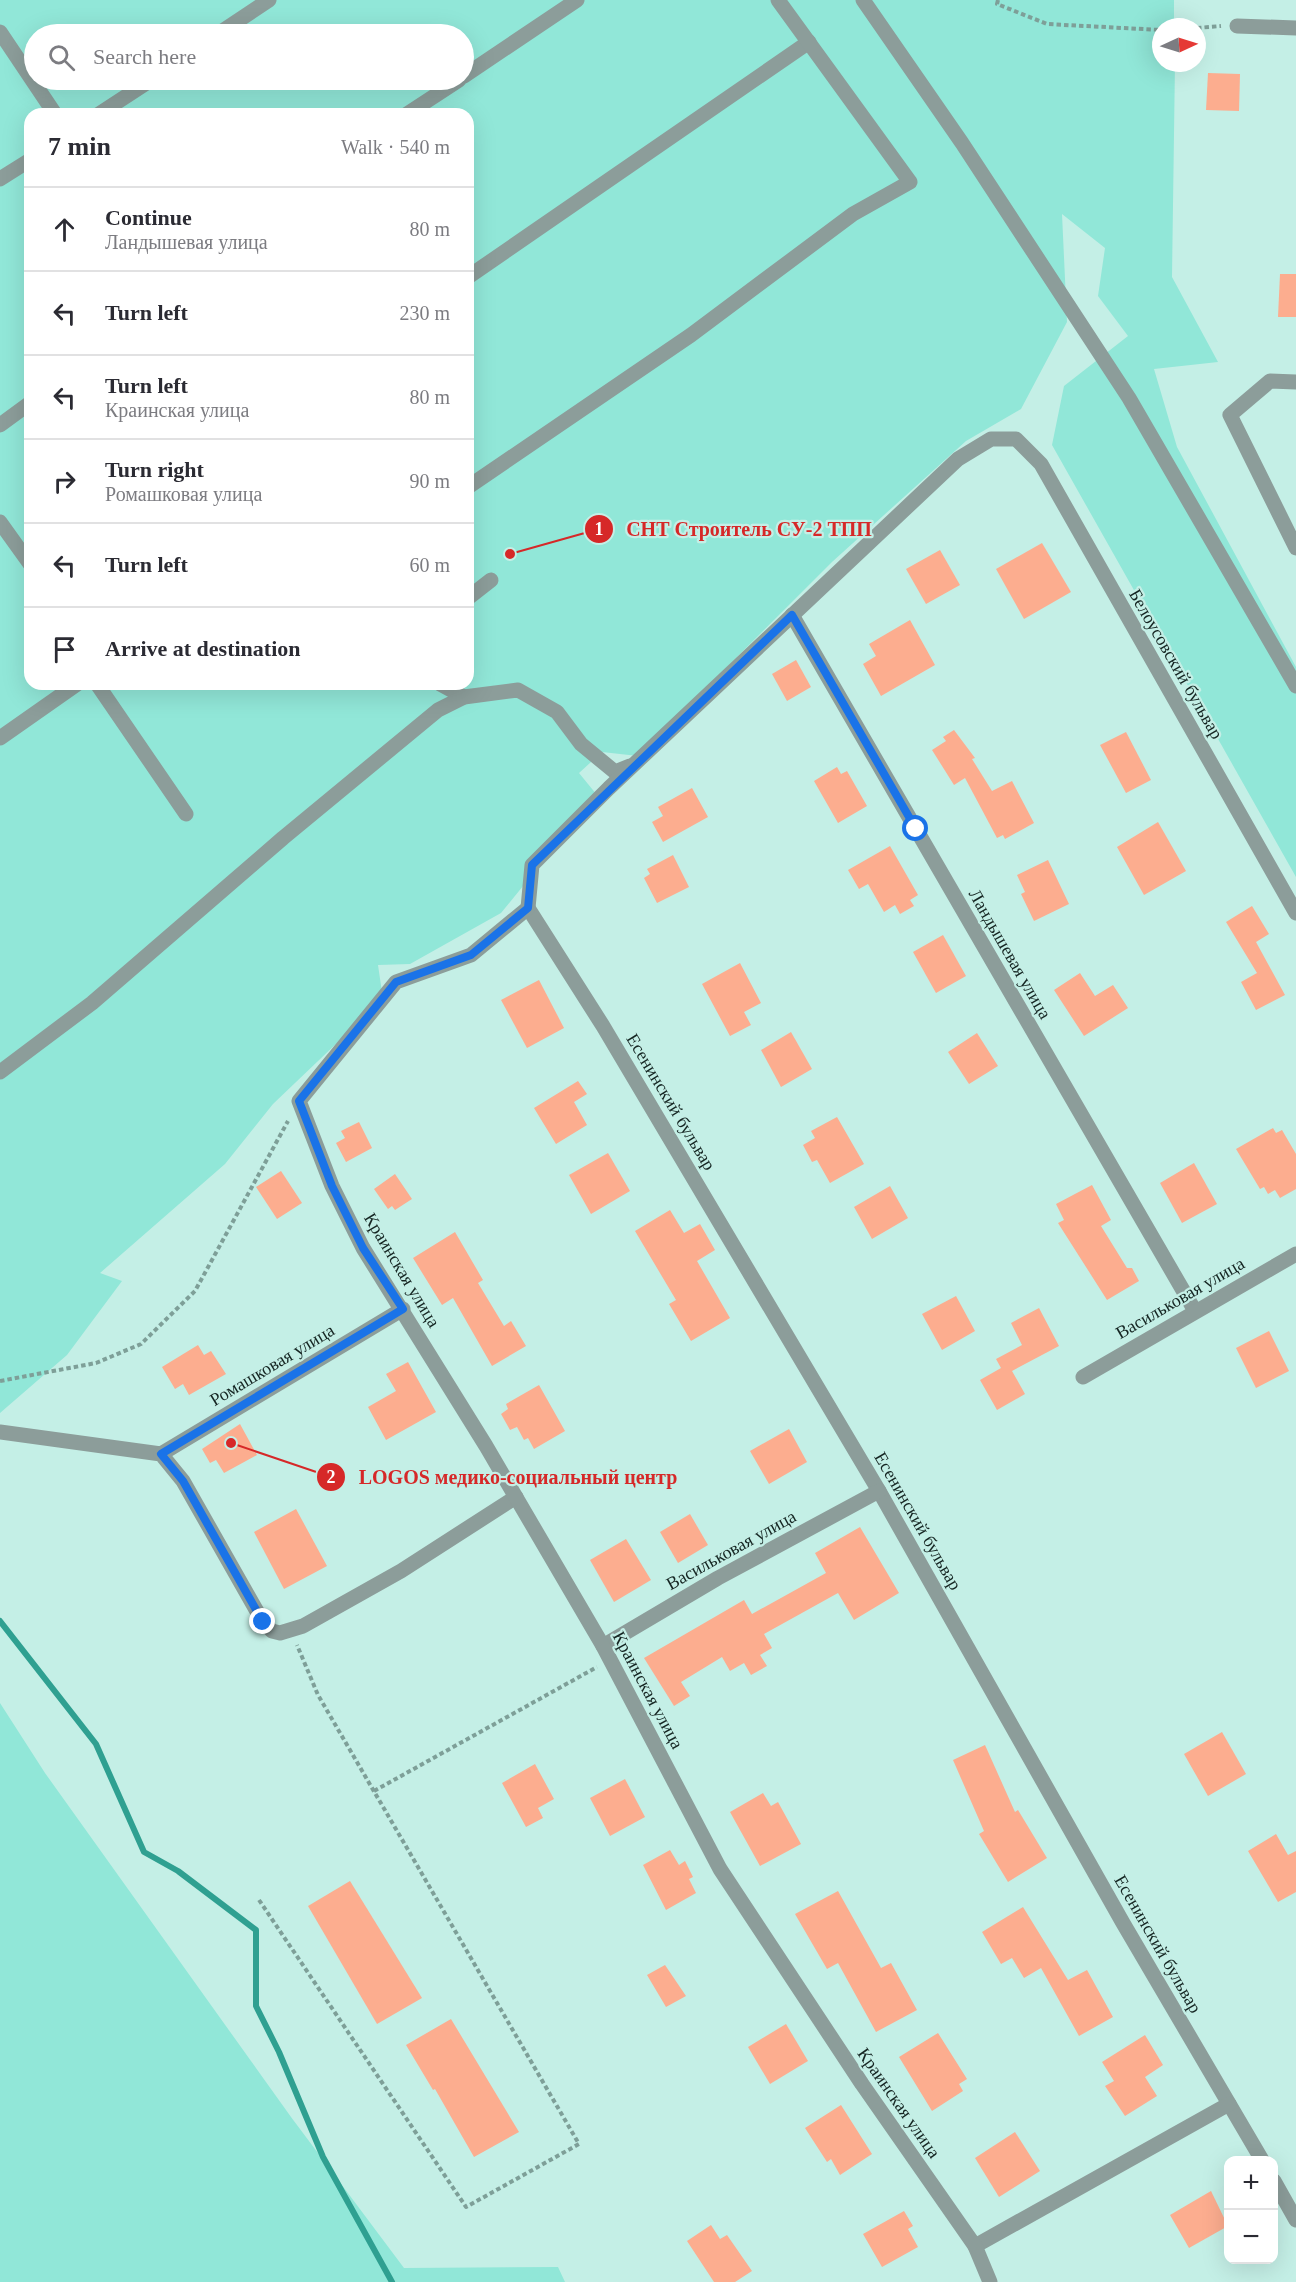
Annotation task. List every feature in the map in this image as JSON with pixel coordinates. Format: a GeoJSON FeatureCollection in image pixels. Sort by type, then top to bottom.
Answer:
{"type":"FeatureCollection","features":[{"type":"Feature","properties":{"kind":"street"},"geometry":{"type":"LineString","coordinates":[[233,24],[269,0]]}},
{"type":"Feature","properties":{"kind":"street"},"geometry":{"type":"LineString","coordinates":[[474,69],[577,0]]}},
{"type":"Feature","properties":{"kind":"street"},"geometry":{"type":"LineString","coordinates":[[474,483],[691,335],[853,214],[910,182],[778,0]]}},
{"type":"Feature","properties":{"kind":"street"},"geometry":{"type":"LineString","coordinates":[[863,0],[962,143],[1129,398],[1296,686]]}},
{"type":"Feature","properties":{"kind":"street"},"geometry":{"type":"LineString","coordinates":[[1237,26],[1296,28]]}},
{"type":"Feature","properties":{"kind":"street"},"geometry":{"type":"LineString","coordinates":[[0,32],[24,68]]}},
{"type":"Feature","properties":{"kind":"street"},"geometry":{"type":"LineString","coordinates":[[474,273],[810,42]]}},
{"type":"Feature","properties":{"kind":"street"},"geometry":{"type":"LineString","coordinates":[[39,90],[51,108]]}},
{"type":"Feature","properties":{"kind":"street"},"geometry":{"type":"LineString","coordinates":[[108,108],[136,90]]}},
{"type":"Feature","properties":{"kind":"street"},"geometry":{"type":"LineString","coordinates":[[416,108],[444,90]]}},
{"type":"Feature","properties":{"kind":"street"},"geometry":{"type":"LineString","coordinates":[[0,179],[24,164]]}},
{"type":"Feature","properties":{"kind":"street"},"geometry":{"type":"LineString","coordinates":[[1296,382],[1270,381],[1230,416],[1296,548]]}},
{"type":"Feature","properties":{"kind":"street"},"geometry":{"type":"LineString","coordinates":[[0,425],[24,408]]}},
{"type":"Feature","properties":{"kind":"street","name":"Белоусовский бульвар"},"geometry":{"type":"LineString","coordinates":[[792,615],[958,459],[991,439],[1017,439],[1041,464],[1296,913]]}},
{"type":"Feature","properties":{"kind":"street"},"geometry":{"type":"LineString","coordinates":[[0,522],[24,556]]}},
{"type":"Feature","properties":{"kind":"street"},"geometry":{"type":"LineString","coordinates":[[474,593],[491,580]]}},
{"type":"Feature","properties":{"kind":"street"},"geometry":{"type":"LineString","coordinates":[[299,1101],[396,982],[471,955],[528,908],[532,865],[792,615]]}},
{"type":"Feature","properties":{"kind":"street","name":"Ландышевая улица"},"geometry":{"type":"LineString","coordinates":[[792,615],[1195,1311]]}},
{"type":"Feature","properties":{"kind":"street"},"geometry":{"type":"LineString","coordinates":[[0,738],[68,690]]}},
{"type":"Feature","properties":{"kind":"street"},"geometry":{"type":"LineString","coordinates":[[101,690],[186,814]]}},
{"type":"Feature","properties":{"kind":"street"},"geometry":{"type":"LineString","coordinates":[[451,690],[464,697]]}},
{"type":"Feature","properties":{"kind":"street"},"geometry":{"type":"LineString","coordinates":[[0,1072],[92,1003],[283,838],[438,710],[464,697],[518,690],[557,712],[581,744],[615,772],[639,762]]}},
{"type":"Feature","properties":{"kind":"street","name":"Есенинский бульвар"},"geometry":{"type":"LineString","coordinates":[[528,908],[603,1026],[879,1491],[1123,1923],[1260,2156]]}},
{"type":"Feature","properties":{"kind":"street","name":"Краинская улица"},"geometry":{"type":"LineString","coordinates":[[299,1101],[332,1186],[363,1248],[403,1309],[607,1653],[720,1869],[862,2084],[975,2246],[987,2281]]}},
{"type":"Feature","properties":{"kind":"street","name":"Васильковая улица"},"geometry":{"type":"LineString","coordinates":[[1083,1377],[1296,1254]]}},
{"type":"Feature","properties":{"kind":"street","name":"Ромашковая улица"},"geometry":{"type":"LineString","coordinates":[[161,1454],[403,1309]]}},
{"type":"Feature","properties":{"kind":"street"},"geometry":{"type":"LineString","coordinates":[[0,1432],[161,1454],[183,1481],[263,1622],[276,1632],[291,1631],[401,1571],[516,1497]]}},
{"type":"Feature","properties":{"kind":"street","name":"Васильковая улица"},"geometry":{"type":"LineString","coordinates":[[607,1653],[718,1578],[879,1491]]}},
{"type":"Feature","properties":{"kind":"street"},"geometry":{"type":"LineString","coordinates":[[975,2246],[1229,2104]]}},
{"type":"Feature","properties":{"kind":"street"},"geometry":{"type":"LineString","coordinates":[[1278,2188],[1296,2220]]}},
{"type":"Feature","properties":{"kind":"path"},"geometry":{"type":"LineString","coordinates":[[998,0],[997,4],[1047,24],[1152,30]]}},
{"type":"Feature","properties":{"kind":"path"},"geometry":{"type":"LineString","coordinates":[[1206,28],[1237,26]]}},
{"type":"Feature","properties":{"kind":"path"},"geometry":{"type":"LineString","coordinates":[[0,1381],[96,1363],[141,1344],[195,1291],[299,1101]]}},
{"type":"Feature","properties":{"kind":"path"},"geometry":{"type":"LineString","coordinates":[[259,1900],[466,2207],[579,2144],[318,1695],[291,1631]]}},
{"type":"Feature","properties":{"kind":"path"},"geometry":{"type":"LineString","coordinates":[[374,1791],[607,1653]]}},
{"type":"Feature","properties":{"kind":"green space"},"geometry":{"type":"Polygon","coordinates":[[[0,0],[1174,0],[1174,18],[1152,18],[1152,72],[1175,72],[1172,277],[1218,362],[1154,369],[1177,447],[1296,667],[1296,877],[1052,445],[1064,386],[1128,336],[1098,296],[1105,248],[1062,214],[1067,322],[1021,409],[966,441],[832,562],[638,756],[602,752],[579,773],[597,795],[501,913],[410,964],[378,965],[383,999],[273,1104],[225,1164],[100,1273],[122,1281],[67,1355],[0,1413],[0,0]]]}},
{"type":"Feature","properties":{"kind":"green space"},"geometry":{"type":"Polygon","coordinates":[[[0,1703],[45,1773],[291,2117],[404,2268],[558,2267],[565,2282],[0,2282],[0,1703]]]}},
{"type":"Feature","properties":{"kind":"building"},"geometry":{"type":"Polygon","coordinates":[[[1208,73],[1240,74],[1239,111],[1206,110],[1208,73]]]}},
{"type":"Feature","properties":{"kind":"building"},"geometry":{"type":"Polygon","coordinates":[[[1280,274],[1296,274],[1296,317],[1278,317],[1280,274]]]}},
{"type":"Feature","properties":{"kind":"building"},"geometry":{"type":"Polygon","coordinates":[[[1042,543],[1071,592],[1024,619],[996,569],[1042,543]]]}},
{"type":"Feature","properties":{"kind":"building"},"geometry":{"type":"Polygon","coordinates":[[[940,550],[960,585],[926,604],[906,569],[940,550]]]}},
{"type":"Feature","properties":{"kind":"building"},"geometry":{"type":"Polygon","coordinates":[[[910,620],[935,665],[881,696],[863,664],[876,656],[869,644],[910,620]]]}},
{"type":"Feature","properties":{"kind":"building"},"geometry":{"type":"Polygon","coordinates":[[[796,660],[811,687],[787,701],[772,674],[796,660]]]}},
{"type":"Feature","properties":{"kind":"building"},"geometry":{"type":"Polygon","coordinates":[[[954,730],[975,758],[972,759],[992,791],[1012,781],[1034,823],[1005,839],[1003,835],[997,838],[965,778],[954,785],[932,750],[946,741],[943,737],[954,730]]]}},
{"type":"Feature","properties":{"kind":"building"},"geometry":{"type":"Polygon","coordinates":[[[1126,732],[1151,780],[1126,793],[1100,745],[1126,732]]]}},
{"type":"Feature","properties":{"kind":"building"},"geometry":{"type":"Polygon","coordinates":[[[837,767],[841,774],[847,771],[867,806],[838,823],[814,781],[837,767]]]}},
{"type":"Feature","properties":{"kind":"building"},"geometry":{"type":"Polygon","coordinates":[[[692,788],[708,817],[663,842],[652,822],[663,816],[658,807],[692,788]]]}},
{"type":"Feature","properties":{"kind":"building"},"geometry":{"type":"Polygon","coordinates":[[[1158,822],[1186,871],[1144,895],[1117,847],[1158,822]]]}},
{"type":"Feature","properties":{"kind":"building"},"geometry":{"type":"Polygon","coordinates":[[[890,846],[918,895],[910,900],[914,906],[900,914],[895,905],[884,912],[868,884],[859,889],[848,870],[890,846]]]}},
{"type":"Feature","properties":{"kind":"building"},"geometry":{"type":"Polygon","coordinates":[[[673,855],[689,887],[657,903],[644,878],[650,874],[647,869],[673,855]]]}},
{"type":"Feature","properties":{"kind":"building"},"geometry":{"type":"Polygon","coordinates":[[[1048,860],[1069,904],[1034,921],[1021,894],[1025,892],[1017,875],[1048,860]]]}},
{"type":"Feature","properties":{"kind":"building"},"geometry":{"type":"Polygon","coordinates":[[[1252,906],[1269,934],[1256,942],[1285,995],[1256,1010],[1241,982],[1257,973],[1226,922],[1252,906]]]}},
{"type":"Feature","properties":{"kind":"building"},"geometry":{"type":"Polygon","coordinates":[[[943,935],[966,976],[936,993],[913,952],[943,935]]]}},
{"type":"Feature","properties":{"kind":"building"},"geometry":{"type":"Polygon","coordinates":[[[740,963],[761,1003],[744,1012],[751,1025],[730,1036],[702,984],[740,963]]]}},
{"type":"Feature","properties":{"kind":"building"},"geometry":{"type":"Polygon","coordinates":[[[1080,973],[1095,996],[1113,985],[1128,1008],[1084,1036],[1054,990],[1080,973]]]}},
{"type":"Feature","properties":{"kind":"building"},"geometry":{"type":"Polygon","coordinates":[[[539,980],[564,1028],[527,1048],[501,1000],[539,980]]]}},
{"type":"Feature","properties":{"kind":"building"},"geometry":{"type":"Polygon","coordinates":[[[791,1032],[812,1069],[781,1087],[761,1050],[791,1032]]]}},
{"type":"Feature","properties":{"kind":"building"},"geometry":{"type":"Polygon","coordinates":[[[977,1033],[998,1066],[969,1084],[948,1052],[977,1033]]]}},
{"type":"Feature","properties":{"kind":"building"},"geometry":{"type":"Polygon","coordinates":[[[578,1081],[587,1094],[574,1102],[587,1125],[556,1144],[534,1108],[578,1081]]]}},
{"type":"Feature","properties":{"kind":"building"},"geometry":{"type":"Polygon","coordinates":[[[837,1117],[864,1164],[830,1183],[817,1160],[812,1162],[803,1145],[815,1138],[811,1131],[837,1117]]]}},
{"type":"Feature","properties":{"kind":"building"},"geometry":{"type":"Polygon","coordinates":[[[359,1122],[372,1148],[346,1162],[336,1143],[345,1138],[341,1131],[359,1122]]]}},
{"type":"Feature","properties":{"kind":"building"},"geometry":{"type":"Polygon","coordinates":[[[1273,1128],[1276,1133],[1282,1130],[1296,1154],[1296,1189],[1280,1198],[1275,1190],[1268,1194],[1264,1187],[1260,1189],[1236,1149],[1273,1128]]]}},
{"type":"Feature","properties":{"kind":"building"},"geometry":{"type":"Polygon","coordinates":[[[608,1153],[630,1191],[591,1214],[569,1175],[608,1153]]]}},
{"type":"Feature","properties":{"kind":"building"},"geometry":{"type":"Polygon","coordinates":[[[1194,1163],[1217,1204],[1182,1223],[1160,1183],[1194,1163]]]}},
{"type":"Feature","properties":{"kind":"building"},"geometry":{"type":"Polygon","coordinates":[[[281,1171],[302,1203],[277,1219],[256,1187],[281,1171]]]}},
{"type":"Feature","properties":{"kind":"building"},"geometry":{"type":"Polygon","coordinates":[[[395,1174],[412,1199],[395,1210],[392,1206],[388,1209],[374,1189],[395,1174]]]}},
{"type":"Feature","properties":{"kind":"building"},"geometry":{"type":"Polygon","coordinates":[[[1092,1185],[1111,1220],[1101,1226],[1127,1268],[1132,1268],[1139,1281],[1107,1300],[1058,1223],[1064,1220],[1056,1204],[1092,1185]]]}},
{"type":"Feature","properties":{"kind":"building"},"geometry":{"type":"Polygon","coordinates":[[[890,1186],[908,1218],[872,1239],[854,1207],[890,1186]]]}},
{"type":"Feature","properties":{"kind":"building"},"geometry":{"type":"Polygon","coordinates":[[[670,1210],[684,1233],[700,1224],[715,1250],[697,1261],[730,1318],[691,1341],[669,1304],[676,1300],[635,1231],[670,1210]]]}},
{"type":"Feature","properties":{"kind":"building"},"geometry":{"type":"Polygon","coordinates":[[[455,1232],[483,1280],[478,1283],[504,1326],[511,1321],[526,1346],[492,1366],[453,1298],[442,1305],[413,1258],[455,1232]]]}},
{"type":"Feature","properties":{"kind":"building"},"geometry":{"type":"Polygon","coordinates":[[[956,1296],[975,1331],[942,1350],[922,1314],[956,1296]]]}},
{"type":"Feature","properties":{"kind":"building"},"geometry":{"type":"Polygon","coordinates":[[[1039,1308],[1059,1346],[1012,1371],[1025,1394],[997,1410],[980,1380],[1001,1368],[996,1359],[1022,1345],[1011,1323],[1039,1308]]]}},
{"type":"Feature","properties":{"kind":"building"},"geometry":{"type":"Polygon","coordinates":[[[1269,1331],[1289,1371],[1256,1388],[1236,1348],[1269,1331]]]}},
{"type":"Feature","properties":{"kind":"building"},"geometry":{"type":"Polygon","coordinates":[[[198,1345],[204,1355],[211,1351],[226,1374],[189,1395],[183,1384],[175,1389],[162,1367],[198,1345]]]}},
{"type":"Feature","properties":{"kind":"building"},"geometry":{"type":"Polygon","coordinates":[[[408,1362],[436,1412],[386,1440],[368,1407],[396,1391],[386,1374],[408,1362]]]}},
{"type":"Feature","properties":{"kind":"building"},"geometry":{"type":"Polygon","coordinates":[[[539,1385],[565,1431],[534,1449],[528,1438],[524,1440],[517,1427],[510,1430],[501,1414],[508,1409],[506,1404],[539,1385]]]}},
{"type":"Feature","properties":{"kind":"building"},"geometry":{"type":"Polygon","coordinates":[[[240,1424],[257,1455],[224,1473],[216,1460],[210,1463],[202,1449],[240,1424]]]}},
{"type":"Feature","properties":{"kind":"building"},"geometry":{"type":"Polygon","coordinates":[[[789,1429],[807,1462],[769,1484],[750,1451],[789,1429]]]}},
{"type":"Feature","properties":{"kind":"building"},"geometry":{"type":"Polygon","coordinates":[[[296,1509],[327,1566],[284,1589],[254,1532],[296,1509]]]}},
{"type":"Feature","properties":{"kind":"building"},"geometry":{"type":"Polygon","coordinates":[[[690,1514],[708,1545],[678,1563],[660,1532],[690,1514]]]}},
{"type":"Feature","properties":{"kind":"building"},"geometry":{"type":"Polygon","coordinates":[[[860,1527],[899,1593],[854,1620],[838,1593],[764,1634],[772,1648],[760,1655],[767,1666],[751,1675],[744,1663],[730,1671],[722,1657],[681,1682],[690,1696],[674,1706],[644,1658],[744,1600],[752,1614],[826,1573],[815,1553],[860,1527]]]}},
{"type":"Feature","properties":{"kind":"building"},"geometry":{"type":"Polygon","coordinates":[[[626,1539],[651,1580],[614,1602],[590,1560],[626,1539]]]}},
{"type":"Feature","properties":{"kind":"building"},"geometry":{"type":"Polygon","coordinates":[[[1222,1732],[1246,1774],[1208,1796],[1184,1754],[1222,1732]]]}},
{"type":"Feature","properties":{"kind":"building"},"geometry":{"type":"Polygon","coordinates":[[[985,1745],[1015,1812],[1018,1810],[1047,1858],[1008,1882],[979,1834],[984,1831],[953,1760],[985,1745]]]}},
{"type":"Feature","properties":{"kind":"building"},"geometry":{"type":"Polygon","coordinates":[[[535,1764],[554,1799],[538,1808],[543,1818],[526,1827],[502,1783],[535,1764]]]}},
{"type":"Feature","properties":{"kind":"building"},"geometry":{"type":"Polygon","coordinates":[[[625,1779],[645,1817],[610,1836],[590,1798],[625,1779]]]}},
{"type":"Feature","properties":{"kind":"building"},"geometry":{"type":"Polygon","coordinates":[[[763,1793],[771,1806],[778,1802],[801,1844],[760,1866],[730,1812],[763,1793]]]}},
{"type":"Feature","properties":{"kind":"building"},"geometry":{"type":"Polygon","coordinates":[[[1276,1834],[1288,1855],[1296,1851],[1296,1892],[1278,1902],[1248,1851],[1276,1834]]]}},
{"type":"Feature","properties":{"kind":"building"},"geometry":{"type":"Polygon","coordinates":[[[670,1850],[679,1865],[685,1861],[693,1877],[689,1879],[696,1893],[666,1910],[643,1865],[670,1850]]]}},
{"type":"Feature","properties":{"kind":"building"},"geometry":{"type":"Polygon","coordinates":[[[350,1881],[422,1998],[377,2024],[308,1906],[350,1881]]]}},
{"type":"Feature","properties":{"kind":"building"},"geometry":{"type":"Polygon","coordinates":[[[838,1891],[881,1968],[891,1963],[917,2010],[876,2032],[838,1963],[827,1969],[795,1914],[838,1891]]]}},
{"type":"Feature","properties":{"kind":"building"},"geometry":{"type":"Polygon","coordinates":[[[1023,1907],[1068,1980],[1087,1970],[1113,2017],[1079,2036],[1041,1968],[1024,1978],[1012,1958],[1001,1964],[982,1932],[1023,1907]]]}},
{"type":"Feature","properties":{"kind":"building"},"geometry":{"type":"Polygon","coordinates":[[[665,1965],[686,1996],[666,2007],[647,1975],[665,1965]]]}},
{"type":"Feature","properties":{"kind":"building"},"geometry":{"type":"Polygon","coordinates":[[[451,2019],[519,2132],[474,2157],[435,2089],[433,2090],[406,2045],[451,2019]]]}},
{"type":"Feature","properties":{"kind":"building"},"geometry":{"type":"Polygon","coordinates":[[[786,2024],[808,2061],[770,2084],[748,2047],[786,2024]]]}},
{"type":"Feature","properties":{"kind":"building"},"geometry":{"type":"Polygon","coordinates":[[[938,2033],[967,2079],[959,2084],[963,2091],[932,2111],[899,2057],[938,2033]]]}},
{"type":"Feature","properties":{"kind":"building"},"geometry":{"type":"Polygon","coordinates":[[[1145,2035],[1163,2065],[1145,2077],[1157,2096],[1125,2116],[1105,2086],[1114,2081],[1102,2062],[1145,2035]]]}},
{"type":"Feature","properties":{"kind":"building"},"geometry":{"type":"Polygon","coordinates":[[[841,2105],[872,2154],[840,2175],[831,2159],[827,2162],[805,2128],[841,2105]]]}},
{"type":"Feature","properties":{"kind":"building"},"geometry":{"type":"Polygon","coordinates":[[[1015,2132],[1040,2171],[999,2197],[975,2158],[1015,2132]]]}},
{"type":"Feature","properties":{"kind":"building"},"geometry":{"type":"Polygon","coordinates":[[[1211,2191],[1224,2218],[1224,2228],[1189,2248],[1170,2215],[1211,2191]]]}},
{"type":"Feature","properties":{"kind":"building"},"geometry":{"type":"Polygon","coordinates":[[[904,2211],[913,2226],[908,2229],[918,2247],[882,2267],[863,2234],[904,2211]]]}},
{"type":"Feature","properties":{"kind":"building"},"geometry":{"type":"Polygon","coordinates":[[[711,2225],[720,2239],[727,2235],[752,2271],[735,2282],[714,2282],[687,2241],[711,2225]]]}},
{"type":"Feature","properties":{"kind":"waterway"},"geometry":{"type":"LineString","coordinates":[[0,1621],[96,1744],[144,1852],[178,1871],[256,1930],[256,2006],[279,2052],[323,2157],[392,2282]]}},
{"type":"Feature","properties":{"kind":"place","name":"СНТ Строитель СУ-2 ТПП"},"geometry":{"type":"Point","coordinates":[510,554]}},
{"type":"Feature","properties":{"kind":"place","name":"LOGOS медико-социальный центр"},"geometry":{"type":"Point","coordinates":[231,1443]}},
{"type":"Feature","properties":{"kind":"route"},"geometry":{"type":"LineString","coordinates":[[263,1622],[183,1481],[161,1454],[403,1309],[363,1248],[332,1186],[299,1101],[396,982],[471,955],[528,908],[532,865],[792,615],[916,829]]}}]}
